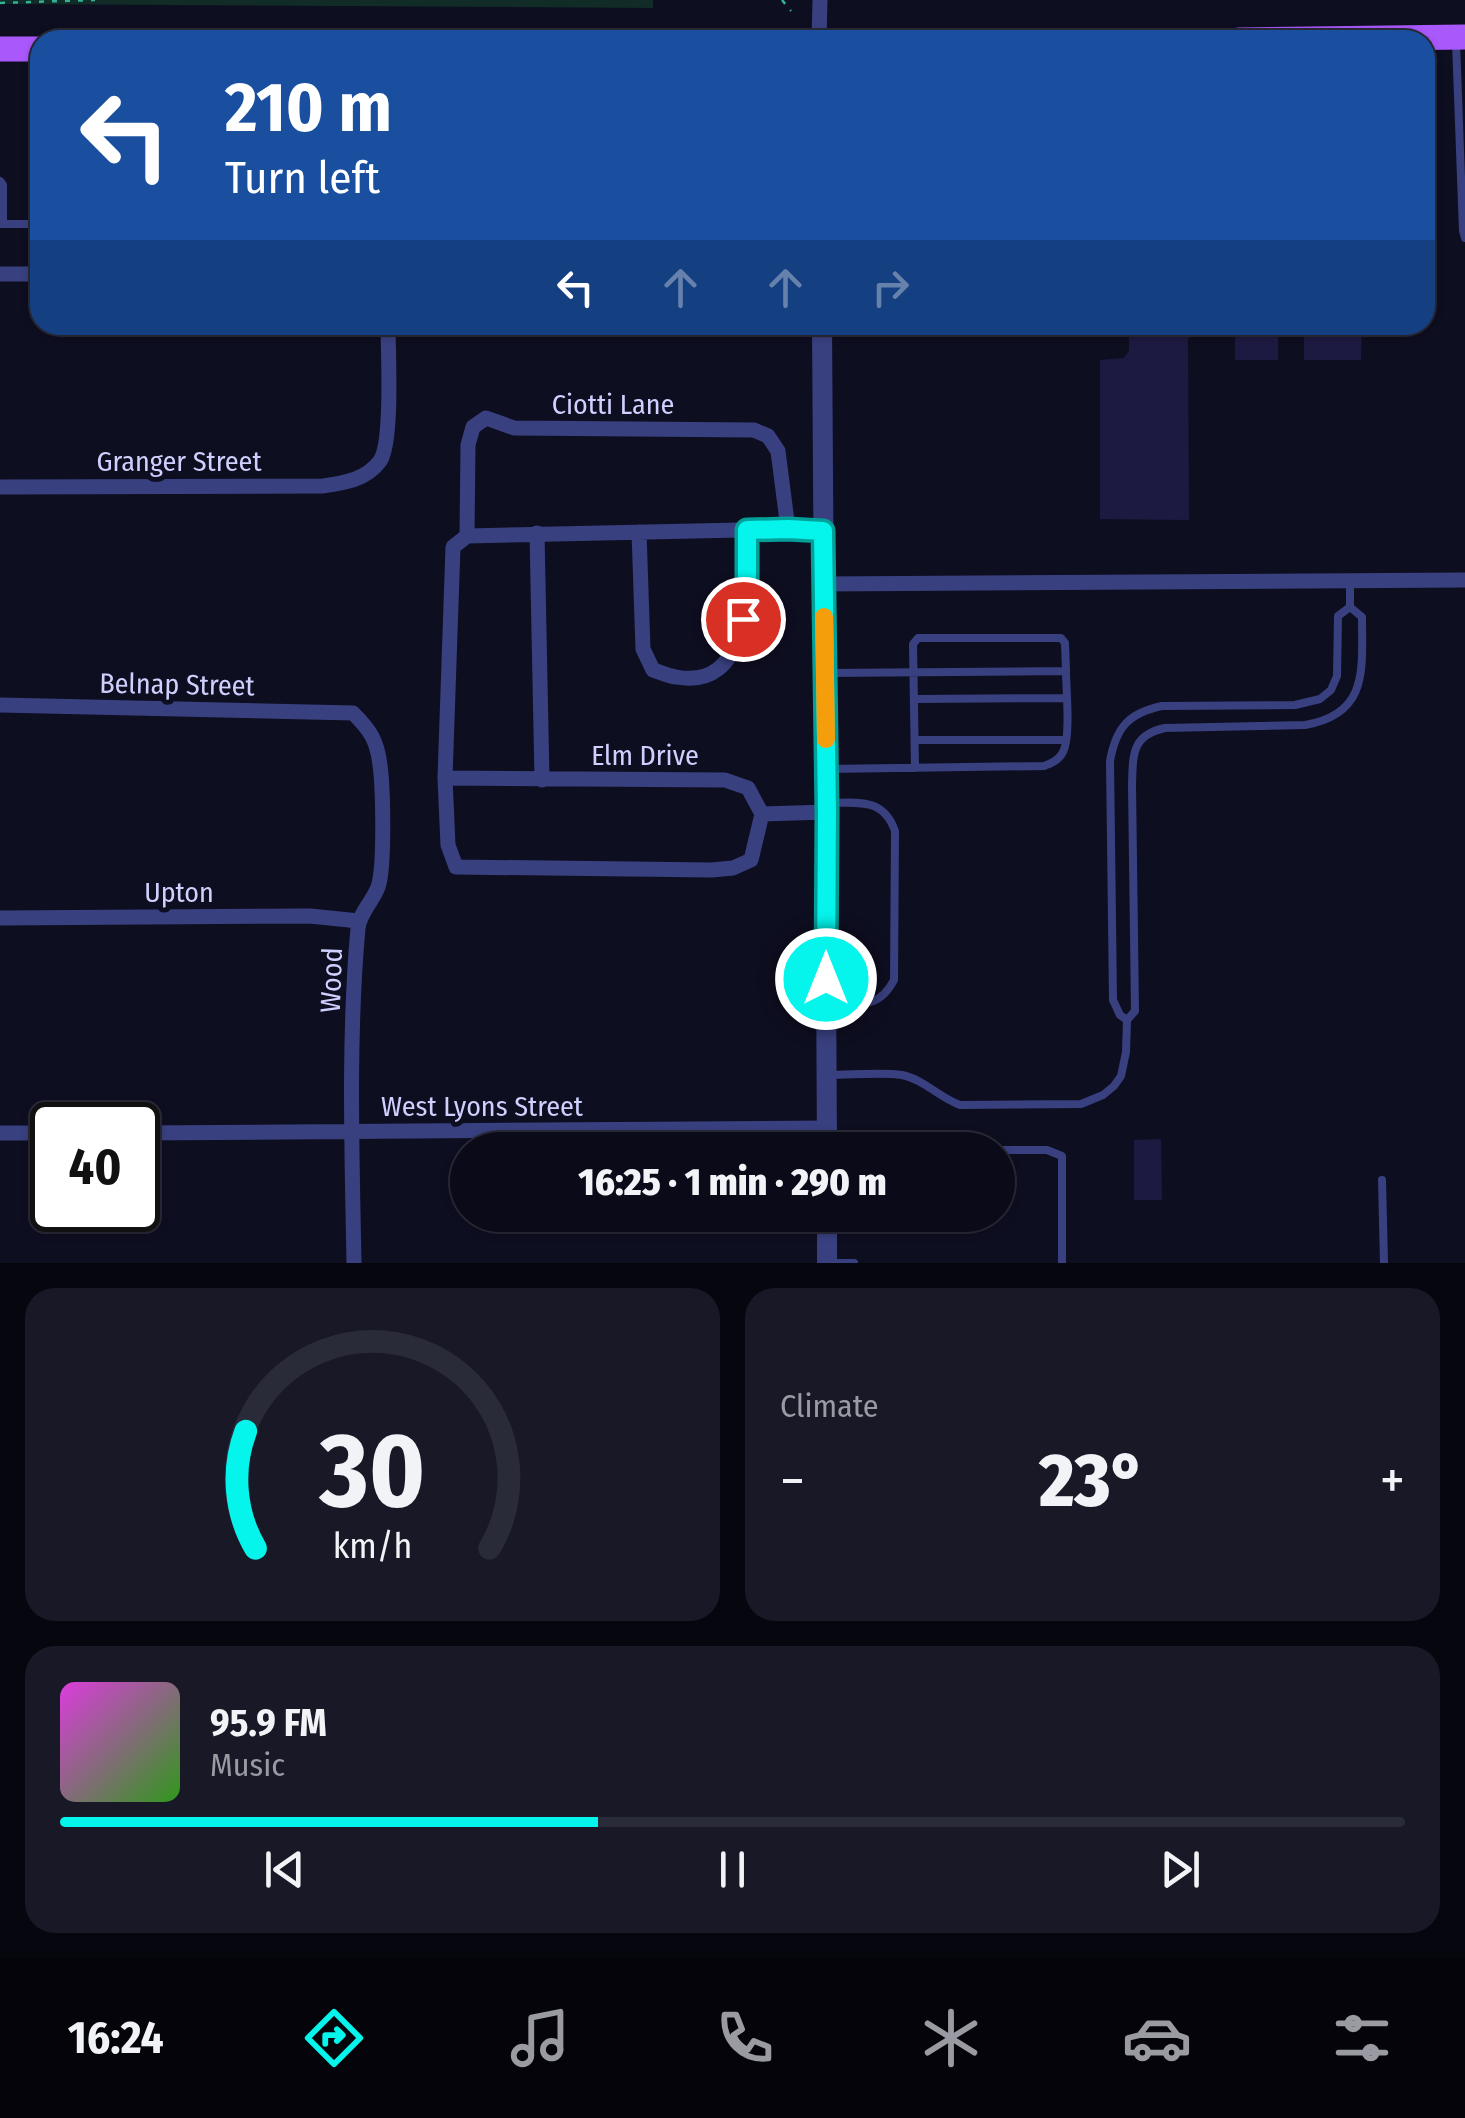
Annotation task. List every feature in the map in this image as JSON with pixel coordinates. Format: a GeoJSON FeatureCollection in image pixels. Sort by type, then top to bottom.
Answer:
{"type":"FeatureCollection","features":[{"type":"Feature","properties":{"kind":"main road"},"geometry":{"type":"LineString","coordinates":[[1435,37],[1460,37]]}},
{"type":"Feature","properties":{"kind":"main road"},"geometry":{"type":"LineString","coordinates":[[0,49],[30,48]]}},
{"type":"Feature","properties":{"kind":"street"},"geometry":{"type":"LineString","coordinates":[[820,0],[820,30]]}},
{"type":"Feature","properties":{"kind":"street"},"geometry":{"type":"LineString","coordinates":[[0,274],[30,274]]}},
{"type":"Feature","properties":{"kind":"street","name":"Granger Street"},"geometry":{"type":"LineString","coordinates":[[0,486],[323,486],[357,480],[380,461],[386,442],[388,335]]}},
{"type":"Feature","properties":{"kind":"street"},"geometry":{"type":"LineString","coordinates":[[822,335],[827,1132]]}},
{"type":"Feature","properties":{"kind":"street","name":"Ciotti Lane"},"geometry":{"type":"LineString","coordinates":[[467,536],[468,445],[474,428],[486,418],[514,428],[754,430],[768,436],[778,451],[788,529]]}},
{"type":"Feature","properties":{"kind":"street"},"geometry":{"type":"LineString","coordinates":[[639,532],[643,649],[653,670],[677,678],[696,678],[714,671],[728,658],[739,639],[747,599],[747,530]]}},
{"type":"Feature","properties":{"kind":"street"},"geometry":{"type":"LineString","coordinates":[[823,531],[467,536],[453,548],[446,778],[448,845],[456,867],[712,870],[732,868],[751,860],[762,814],[827,808]]}},
{"type":"Feature","properties":{"kind":"street"},"geometry":{"type":"LineString","coordinates":[[537,534],[542,780]]}},
{"type":"Feature","properties":{"kind":"street"},"geometry":{"type":"LineString","coordinates":[[823,584],[1465,580]]}},
{"type":"Feature","properties":{"kind":"street","name":"Belnap Street"},"geometry":{"type":"LineString","coordinates":[[0,705],[353,713]]}},
{"type":"Feature","properties":{"kind":"street","name":"Wood"},"geometry":{"type":"LineString","coordinates":[[353,713],[372,733],[380,766],[382,851],[378,886],[359,921],[355,974],[354,1263]]}},
{"type":"Feature","properties":{"kind":"street","name":"Elm Drive"},"geometry":{"type":"LineString","coordinates":[[446,778],[725,780],[748,788],[762,814]]}},
{"type":"Feature","properties":{"kind":"street","name":"Upton"},"geometry":{"type":"LineString","coordinates":[[0,918],[310,916],[359,921]]}},
{"type":"Feature","properties":{"kind":"street"},"geometry":{"type":"LineString","coordinates":[[0,1134],[30,1133]]}},
{"type":"Feature","properties":{"kind":"street","name":"West Lyons Street"},"geometry":{"type":"LineString","coordinates":[[160,1133],[450,1133]]}},
{"type":"Feature","properties":{"kind":"street"},"geometry":{"type":"LineString","coordinates":[[827,1232],[828,1263]]}},
{"type":"Feature","properties":{"kind":"lane"},"geometry":{"type":"LineString","coordinates":[[1460,37],[1465,238]]}},
{"type":"Feature","properties":{"kind":"lane"},"geometry":{"type":"LineString","coordinates":[[0,181],[1,224],[30,224]]}},
{"type":"Feature","properties":{"kind":"lane"},"geometry":{"type":"LineString","coordinates":[[1350,580],[1350,607]]}},
{"type":"Feature","properties":{"kind":"lane"},"geometry":{"type":"LineString","coordinates":[[827,1075],[904,1076],[960,1105],[1081,1104],[1114,1086],[1126,1052],[1126,1020],[1135,1010],[1132,761],[1138,742],[1152,730],[1165,728],[1305,725],[1334,716],[1354,696],[1362,669],[1362,617],[1350,607]]}},
{"type":"Feature","properties":{"kind":"lane"},"geometry":{"type":"LineString","coordinates":[[1126,1020],[1113,1000],[1110,761],[1117,735],[1133,716],[1162,706],[1295,705],[1320,699],[1331,690],[1338,676],[1338,616],[1350,607]]}},
{"type":"Feature","properties":{"kind":"lane"},"geometry":{"type":"LineString","coordinates":[[826,768],[916,768],[1044,766],[1052,764],[1062,754],[1066,740],[1062,638],[918,638],[914,644],[916,768]]}},
{"type":"Feature","properties":{"kind":"lane"},"geometry":{"type":"LineString","coordinates":[[825,673],[1066,671]]}},
{"type":"Feature","properties":{"kind":"lane"},"geometry":{"type":"LineString","coordinates":[[915,699],[1066,698]]}},
{"type":"Feature","properties":{"kind":"lane"},"geometry":{"type":"LineString","coordinates":[[916,740],[1066,740]]}},
{"type":"Feature","properties":{"kind":"lane"},"geometry":{"type":"LineString","coordinates":[[826,1004],[874,1002],[890,989],[896,969],[896,831],[874,805],[827,808]]}},
{"type":"Feature","properties":{"kind":"lane"},"geometry":{"type":"LineString","coordinates":[[1015,1150],[1048,1150],[1062,1156],[1062,1263]]}},
{"type":"Feature","properties":{"kind":"lane"},"geometry":{"type":"LineString","coordinates":[[1382,1180],[1384,1263]]}},
{"type":"Feature","properties":{"kind":"lane"},"geometry":{"type":"LineString","coordinates":[[828,1263],[854,1263]]}},
{"type":"Feature","properties":{"kind":"path"},"geometry":{"type":"LineString","coordinates":[[0,3],[95,0]]}},
{"type":"Feature","properties":{"kind":"path"},"geometry":{"type":"LineString","coordinates":[[782,0],[791,11]]}},
{"type":"Feature","properties":{"kind":"green space"},"geometry":{"type":"Polygon","coordinates":[[[0,0],[653,0],[653,8],[0,4],[0,0]]]}},
{"type":"Feature","properties":{"kind":"building"},"geometry":{"type":"Polygon","coordinates":[[[1129,335],[1190,335],[1189,520],[1100,519],[1100,360],[1124,358],[1129,351],[1129,335]]]}},
{"type":"Feature","properties":{"kind":"building"},"geometry":{"type":"Polygon","coordinates":[[[1235,335],[1278,335],[1278,360],[1235,360],[1235,335]]]}},
{"type":"Feature","properties":{"kind":"building"},"geometry":{"type":"Polygon","coordinates":[[[1304,335],[1362,335],[1361,360],[1304,360],[1304,335]]]}},
{"type":"Feature","properties":{"kind":"building"},"geometry":{"type":"Polygon","coordinates":[[[1161,1139],[1162,1200],[1134,1200],[1134,1140],[1161,1139]]]}},
{"type":"Feature","properties":{"kind":"slow traffic"},"geometry":{"type":"LineString","coordinates":[[824,617],[826,739]]}},
{"type":"Feature","properties":{"kind":"route"},"geometry":{"type":"LineString","coordinates":[[743,619],[747,599],[747,530],[823,531],[826,979]]}}]}
